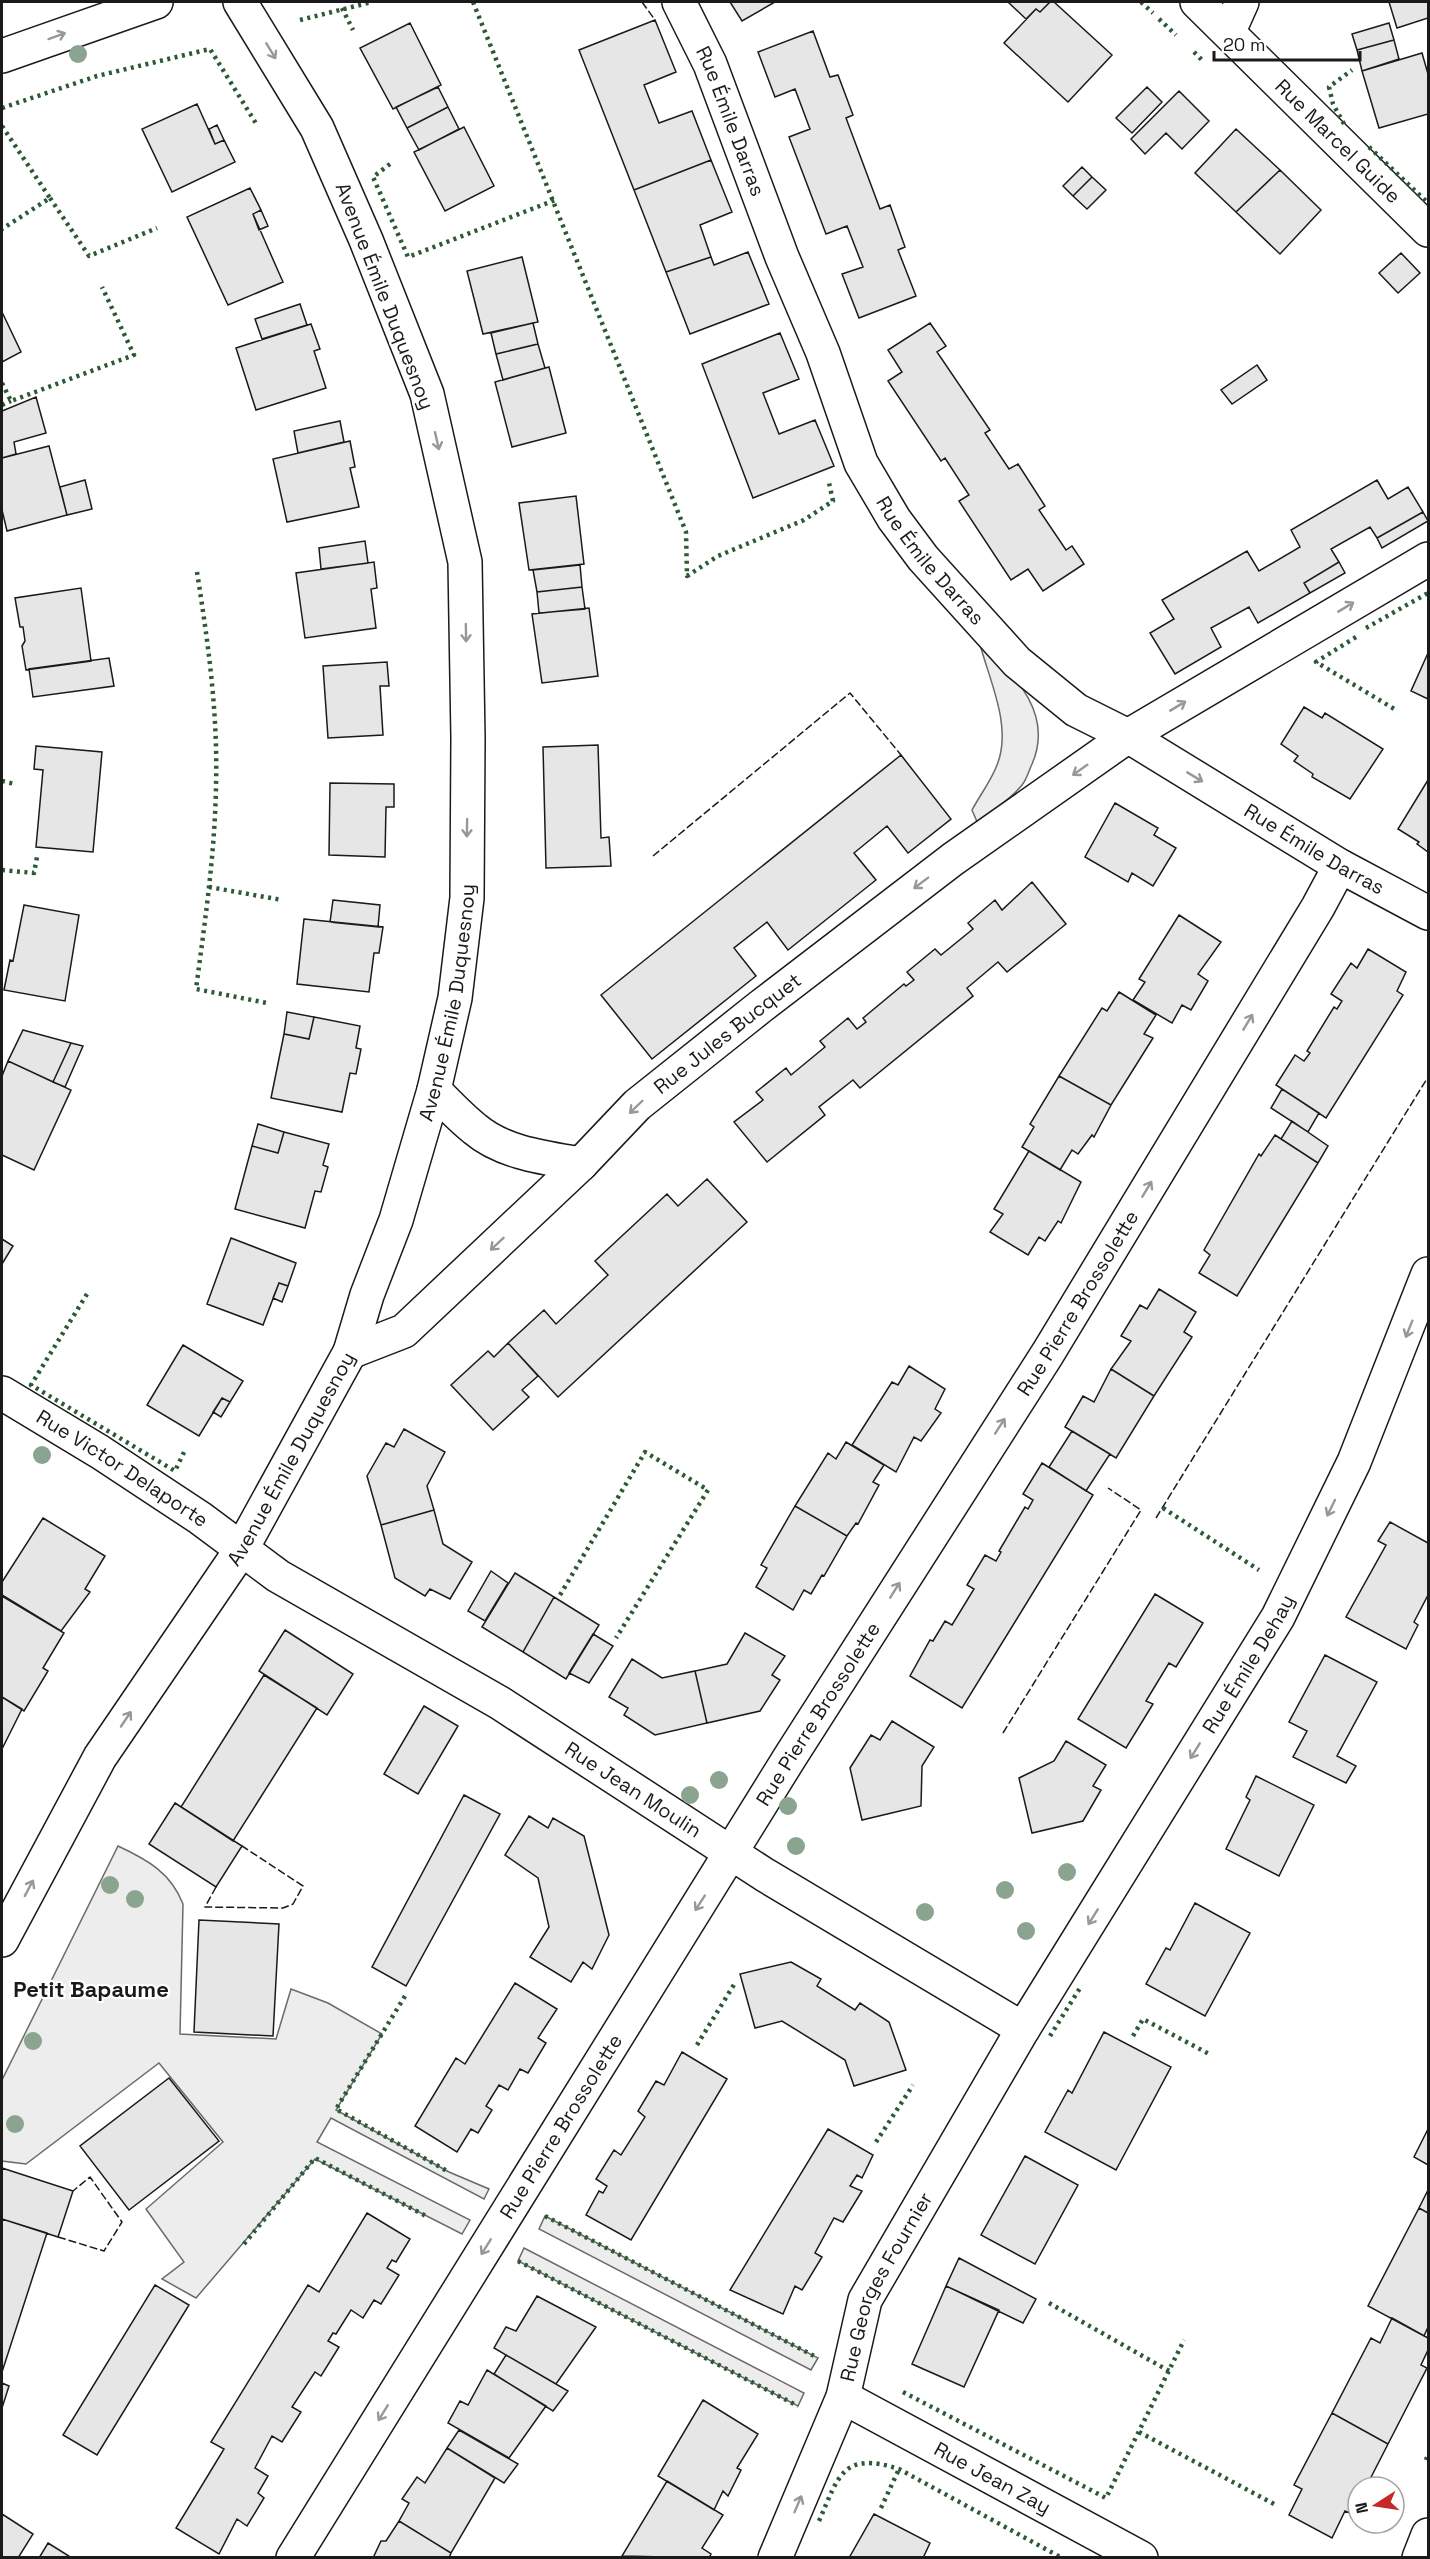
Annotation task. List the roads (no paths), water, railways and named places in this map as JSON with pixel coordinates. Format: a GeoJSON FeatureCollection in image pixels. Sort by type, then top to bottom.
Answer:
{"type":"FeatureCollection","features":[{"type":"Feature","properties":{"kind":"street"},"geometry":{"type":"LineString","coordinates":[[2,56],[156,2]]}},
{"type":"Feature","properties":{"kind":"street","name":"Avenue Émile Duquesnoy"},"geometry":{"type":"LineString","coordinates":[[2,1940],[100,1757],[241,1550],[350,1352],[367,1295],[396,1220],[434,1090],[455,998],[467,898],[468,738],[465,562],[427,394],[366,240],[317,128],[240,2]]}},
{"type":"Feature","properties":{"kind":"street","name":"Rue Émile Darras"},"geometry":{"type":"LineString","coordinates":[[678,2],[710,64],[782,257],[823,353],[861,462],[894,519],[923,558],[1017,662],[1076,710],[1128,736],[1340,866],[1428,913]]}},
{"type":"Feature","properties":{"kind":"street","name":"Rue Marcel Guide"},"geometry":{"type":"LineString","coordinates":[[1197,2],[1229,31],[1428,231]]}},
{"type":"Feature","properties":{"kind":"street"},"geometry":{"type":"LineString","coordinates":[[1229,31],[1242,2]]}},
{"type":"Feature","properties":{"kind":"street","name":"Rue Jules Bucquet"},"geometry":{"type":"LineString","coordinates":[[350,1352],[404,1331],[581,1164],[637,1105],[953,859],[1128,736],[1428,558]]}},
{"type":"Feature","properties":{"kind":"street","name":"Rue Pierre Brossolette"},"geometry":{"type":"LineString","coordinates":[[293,2558],[913,1561],[1048,1353],[1340,866]]}},
{"type":"Feature","properties":{"kind":"street"},"geometry":{"type":"LineString","coordinates":[[434,1090],[476,1131],[506,1147],[540,1157],[581,1164]]}},
{"type":"Feature","properties":{"kind":"street","name":"Rue Émile Dehay"},"geometry":{"type":"LineString","coordinates":[[1023,2029],[1278,1617],[1354,1462],[1428,1274]]}},
{"type":"Feature","properties":{"kind":"street","name":"Rue Victor Delaporte"},"geometry":{"type":"LineString","coordinates":[[2,1393],[160,1492],[241,1550]]}},
{"type":"Feature","properties":{"kind":"street","name":"Rue Jean Moulin"},"geometry":{"type":"LineString","coordinates":[[241,1550],[278,1576],[500,1703],[732,1854],[1023,2029]]}},
{"type":"Feature","properties":{"kind":"street","name":"Rue Georges Fournier"},"geometry":{"type":"LineString","coordinates":[[775,2558],[843,2397],[865,2301],[1023,2029]]}},
{"type":"Feature","properties":{"kind":"street","name":"Rue Jean Zay"},"geometry":{"type":"LineString","coordinates":[[843,2397],[1141,2558]]}},
{"type":"Feature","properties":{"kind":"street"},"geometry":{"type":"LineString","coordinates":[[1419,2558],[1428,2535]]}},
{"type":"Feature","properties":{"kind":"district","name":"Petit Bapaume"},"geometry":{"type":"Point","coordinates":[91,1989]}}]}
